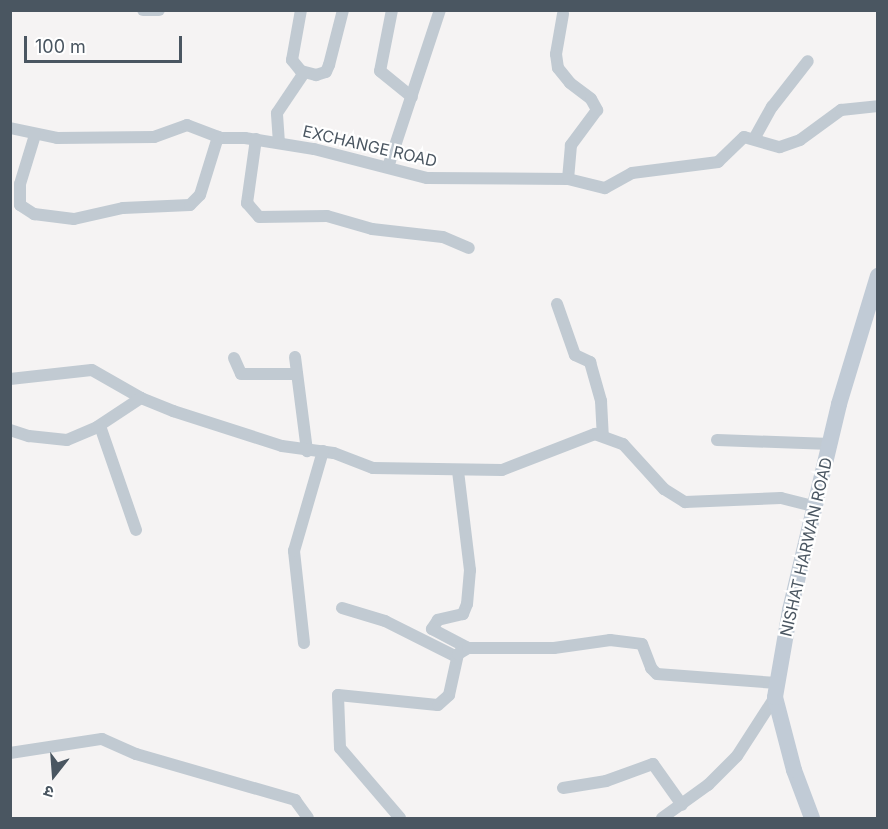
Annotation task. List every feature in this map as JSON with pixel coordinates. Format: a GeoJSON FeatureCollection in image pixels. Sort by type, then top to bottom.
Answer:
{"type":"FeatureCollection","features":[{"type":"Feature","properties":{"kind":"main road","name":"NISHAT HARWAN ROAD"},"geometry":{"type":"LineString","coordinates":[[812,819],[794,770],[776,690],[790,610],[831,444],[878,276]]}},
{"type":"Feature","properties":{"kind":"street"},"geometry":{"type":"LineString","coordinates":[[143,10],[159,10]]}},
{"type":"Feature","properties":{"kind":"street"},"geometry":{"type":"LineString","coordinates":[[301,10],[291,54],[295,65],[304,73],[316,75],[326,72],[343,10]]}},
{"type":"Feature","properties":{"kind":"street"},"geometry":{"type":"LineString","coordinates":[[392,10],[380,71],[412,97]]}},
{"type":"Feature","properties":{"kind":"street"},"geometry":{"type":"LineString","coordinates":[[388,167],[440,10]]}},
{"type":"Feature","properties":{"kind":"street"},"geometry":{"type":"LineString","coordinates":[[563,14],[556,54],[558,68],[591,99],[597,110],[574,136],[568,179]]}},
{"type":"Feature","properties":{"kind":"street"},"geometry":{"type":"LineString","coordinates":[[808,61],[772,107],[754,139],[769,147],[780,147],[800,140],[842,110],[878,106]]}},
{"type":"Feature","properties":{"kind":"street"},"geometry":{"type":"LineString","coordinates":[[279,143],[277,113],[304,73]]}},
{"type":"Feature","properties":{"kind":"street","name":"EXCHANGE ROAD"},"geometry":{"type":"LineString","coordinates":[[11,130],[35,135],[154,137],[187,125],[218,137],[279,143],[437,179],[568,179],[609,188],[632,173],[718,162],[740,139],[754,139]]}},
{"type":"Feature","properties":{"kind":"street"},"geometry":{"type":"LineString","coordinates":[[35,135],[20,184],[20,205],[34,214],[74,219],[123,208],[190,204],[200,195],[218,137]]}},
{"type":"Feature","properties":{"kind":"street"},"geometry":{"type":"LineString","coordinates":[[256,139],[247,203],[259,217],[327,216],[372,229],[443,237],[469,248]]}},
{"type":"Feature","properties":{"kind":"street"},"geometry":{"type":"LineString","coordinates":[[557,304],[575,355],[590,362],[601,401],[603,436]]}},
{"type":"Feature","properties":{"kind":"street"},"geometry":{"type":"LineString","coordinates":[[295,357],[307,451]]}},
{"type":"Feature","properties":{"kind":"street"},"geometry":{"type":"LineString","coordinates":[[234,358],[241,374],[297,374]]}},
{"type":"Feature","properties":{"kind":"street"},"geometry":{"type":"LineString","coordinates":[[10,379],[92,370],[141,398],[282,447],[323,451],[373,468],[502,470],[587,435],[603,436],[623,444],[664,489],[686,502],[781,498],[817,507]]}},
{"type":"Feature","properties":{"kind":"street"},"geometry":{"type":"LineString","coordinates":[[10,430],[60,441],[100,426],[141,398]]}},
{"type":"Feature","properties":{"kind":"street"},"geometry":{"type":"LineString","coordinates":[[100,426],[136,530]]}},
{"type":"Feature","properties":{"kind":"street"},"geometry":{"type":"LineString","coordinates":[[717,440],[831,444]]}},
{"type":"Feature","properties":{"kind":"street"},"geometry":{"type":"LineString","coordinates":[[304,643],[294,551],[323,451]]}},
{"type":"Feature","properties":{"kind":"street"},"geometry":{"type":"LineString","coordinates":[[459,471],[470,570],[467,604],[463,614],[438,620],[432,629],[468,648],[554,648],[593,641],[637,641],[645,647],[651,668],[657,674],[776,690],[738,756],[682,805],[662,819]]}},
{"type":"Feature","properties":{"kind":"street"},"geometry":{"type":"LineString","coordinates":[[342,608],[385,621],[457,657]]}},
{"type":"Feature","properties":{"kind":"street"},"geometry":{"type":"LineString","coordinates":[[400,819],[340,748],[338,695],[438,705],[449,695],[457,657],[468,648]]}},
{"type":"Feature","properties":{"kind":"street"},"geometry":{"type":"LineString","coordinates":[[10,753],[102,739],[136,754],[295,800],[308,819]]}},
{"type":"Feature","properties":{"kind":"street"},"geometry":{"type":"LineString","coordinates":[[563,788],[606,781],[653,764],[682,805]]}},
{"type":"Feature","properties":{"kind":"street"},"geometry":{"type":"LineString","coordinates":[[388,804],[389,819]]}}]}
